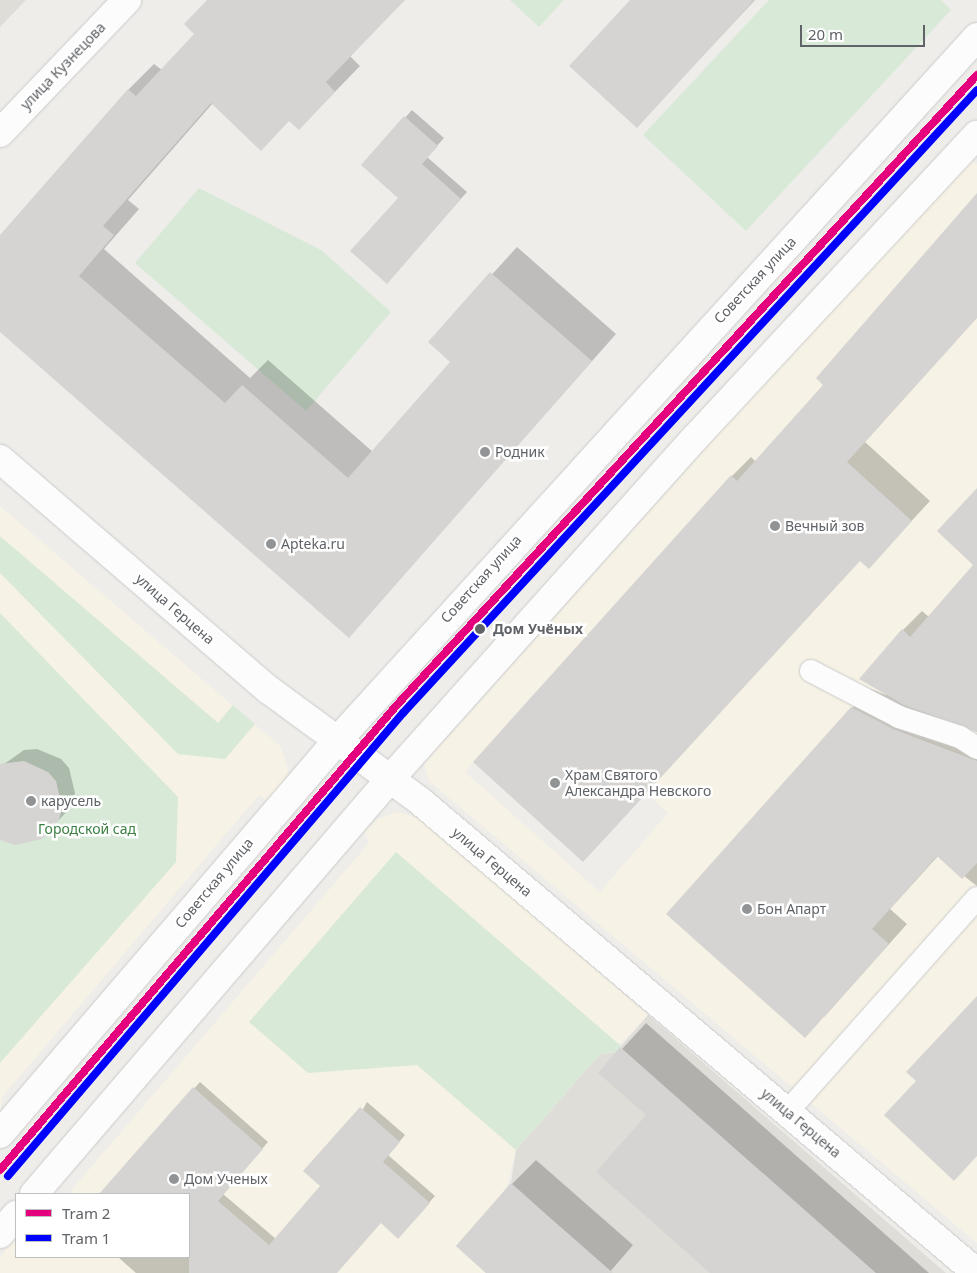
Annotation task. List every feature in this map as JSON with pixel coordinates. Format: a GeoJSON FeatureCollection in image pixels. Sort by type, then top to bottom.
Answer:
{"type":"FeatureCollection","features":[{"type":"Feature","properties":{"kind":"street","name":"улица Кузнецова"},"geometry":{"type":"LineString","coordinates":[[0,133],[127,0]]}},
{"type":"Feature","properties":{"kind":"street","name":"Советская улица"},"geometry":{"type":"LineString","coordinates":[[0,1134],[336,742],[977,37]]}},
{"type":"Feature","properties":{"kind":"street"},"geometry":{"type":"LineString","coordinates":[[35,1193],[389,780],[688,445],[977,135]]}},
{"type":"Feature","properties":{"kind":"street","name":"улица Герцена"},"geometry":{"type":"LineString","coordinates":[[0,459],[336,742],[389,780],[977,1273]]}},
{"type":"Feature","properties":{"kind":"street"},"geometry":{"type":"LineString","coordinates":[[0,1234],[15,1216]]}},
{"type":"Feature","properties":{"kind":"lane"},"geometry":{"type":"LineString","coordinates":[[811,671],[899,717],[960,736],[977,748]]}},
{"type":"Feature","properties":{"kind":"lane"},"geometry":{"type":"LineString","coordinates":[[787,1112],[977,898]]}},
{"type":"Feature","properties":{"kind":"shaded area"},"geometry":{"type":"Polygon","coordinates":[[[0,0],[26,0],[0,27],[0,0]]]}},
{"type":"Feature","properties":{"kind":"shaded area"},"geometry":{"type":"Polygon","coordinates":[[[967,156],[977,165],[977,1243],[429,781],[424,764],[967,156]],[[535,692],[465,772],[600,892],[668,813],[535,692]]]}},
{"type":"Feature","properties":{"kind":"shaded area"},"geometry":{"type":"Polygon","coordinates":[[[0,506],[280,746],[288,768],[286,783],[269,803],[259,795],[2,1097],[0,1118],[0,506]]]}},
{"type":"Feature","properties":{"kind":"shaded area"},"geometry":{"type":"Polygon","coordinates":[[[398,812],[417,818],[439,834],[648,1015],[516,1150],[486,1273],[0,1273],[0,1257],[15,1239],[15,1258],[190,1258],[190,1193],[69,1193],[369,843],[365,831],[378,819],[398,812]]]}},
{"type":"Feature","properties":{"kind":"shaded area"},"geometry":{"type":"Polygon","coordinates":[[[648,1015],[946,1273],[486,1273],[456,1246],[511,1183],[516,1150],[600,1054],[616,1052],[648,1015]]]}},
{"type":"Feature","properties":{"kind":"green space"},"geometry":{"type":"Polygon","coordinates":[[[510,0],[564,0],[539,27],[510,0]]]}},
{"type":"Feature","properties":{"kind":"green space"},"geometry":{"type":"Polygon","coordinates":[[[769,0],[941,0],[951,10],[746,231],[643,135],[769,0]]]}},
{"type":"Feature","properties":{"kind":"green space"},"geometry":{"type":"Polygon","coordinates":[[[199,188],[321,250],[391,312],[306,411],[135,263],[199,188]]]}},
{"type":"Feature","properties":{"kind":"green space"},"geometry":{"type":"Polygon","coordinates":[[[0,536],[218,723],[233,705],[255,724],[225,759],[178,754],[0,573],[0,536]]]}},
{"type":"Feature","properties":{"kind":"green space","name":"Городской сад"},"geometry":{"type":"Polygon","coordinates":[[[0,613],[178,797],[176,862],[0,1063],[0,613]]]}},
{"type":"Feature","properties":{"kind":"green space"},"geometry":{"type":"Polygon","coordinates":[[[396,852],[621,1046],[616,1052],[600,1054],[516,1150],[417,1065],[308,1073],[249,1022],[396,852]]]}},
{"type":"Feature","properties":{"kind":"building"},"geometry":{"type":"Polygon","coordinates":[[[207,0],[405,0],[326,82],[335,92],[299,130],[289,121],[261,151],[211,103],[103,226],[114,235],[79,276],[225,403],[242,385],[348,478],[450,362],[428,342],[490,272],[592,361],[349,638],[0,332],[0,235],[128,89],[136,96],[194,34],[184,24],[207,0]]]}},
{"type":"Feature","properties":{"kind":"building"},"geometry":{"type":"Polygon","coordinates":[[[630,0],[754,0],[637,128],[569,66],[630,0]]]}},
{"type":"Feature","properties":{"kind":"building"},"geometry":{"type":"Polygon","coordinates":[[[404,116],[438,146],[422,164],[461,199],[387,284],[350,251],[398,198],[361,165],[404,116]]]}},
{"type":"Feature","properties":{"kind":"building"},"geometry":{"type":"Polygon","coordinates":[[[977,193],[977,318],[847,462],[912,521],[869,569],[860,561],[583,862],[473,762],[731,475],[737,481],[823,385],[816,378],[977,193]]]}},
{"type":"Feature","properties":{"kind":"building"},"geometry":{"type":"Polygon","coordinates":[[[977,488],[977,732],[904,705],[859,679],[902,629],[910,637],[973,565],[937,531],[977,488]]]}},
{"type":"Feature","properties":{"kind":"building"},"geometry":{"type":"Polygon","coordinates":[[[851,707],[893,729],[977,761],[977,863],[962,879],[937,856],[872,929],[889,944],[805,1038],[666,914],[851,707]]]}},
{"type":"Feature","properties":{"kind":"building","name":"карусель"},"geometry":{"type":"Polygon","coordinates":[[[24,761],[48,772],[56,781],[62,807],[59,820],[42,839],[15,845],[0,840],[0,764],[24,761]]]}},
{"type":"Feature","properties":{"kind":"building"},"geometry":{"type":"Polygon","coordinates":[[[977,996],[977,1156],[954,1181],[884,1115],[916,1081],[906,1072],[977,996]]]}},
{"type":"Feature","properties":{"kind":"building"},"geometry":{"type":"Polygon","coordinates":[[[620,1047],[876,1273],[710,1273],[596,1172],[646,1115],[598,1073],[620,1047]]]}},
{"type":"Feature","properties":{"kind":"building","name":"Дом Ученых"},"geometry":{"type":"Polygon","coordinates":[[[193,1087],[263,1149],[218,1201],[269,1245],[320,1186],[303,1171],[360,1107],[400,1142],[383,1162],[430,1203],[398,1239],[381,1223],[337,1273],[189,1273],[190,1193],[100,1193],[193,1087]]]}},
{"type":"Feature","properties":{"kind":"building"},"geometry":{"type":"Polygon","coordinates":[[[511,1183],[613,1273],[486,1273],[456,1246],[511,1183]]]}},
{"type":"Feature","properties":{"kind":"tram line","name":"2"},"geometry":{"type":"LineString","coordinates":[[0,1170],[396,706],[977,75]]}},
{"type":"Feature","properties":{"kind":"tram line","name":"1"},"geometry":{"type":"LineString","coordinates":[[8,1176],[403,713],[977,90]]}},
{"type":"Feature","properties":{"kind":"place","name":"Родник"},"geometry":{"type":"Point","coordinates":[485,452]}},
{"type":"Feature","properties":{"kind":"place","name":"Вечный зов"},"geometry":{"type":"Point","coordinates":[775,526]}},
{"type":"Feature","properties":{"kind":"place","name":"Apteka.ru"},"geometry":{"type":"Point","coordinates":[271,544]}},
{"type":"Feature","properties":{"kind":"place","name":"Дом Учёных"},"geometry":{"type":"Point","coordinates":[480,629]}},
{"type":"Feature","properties":{"kind":"place","name":"Храм Святого Александра Невского"},"geometry":{"type":"Point","coordinates":[555,783]}},
{"type":"Feature","properties":{"kind":"place","name":"карусель"},"geometry":{"type":"Point","coordinates":[31,801]}},
{"type":"Feature","properties":{"kind":"place","name":"Бон Апарт"},"geometry":{"type":"Point","coordinates":[747,909]}},
{"type":"Feature","properties":{"kind":"place","name":"Дом Ученых"},"geometry":{"type":"Point","coordinates":[174,1179]}}]}
